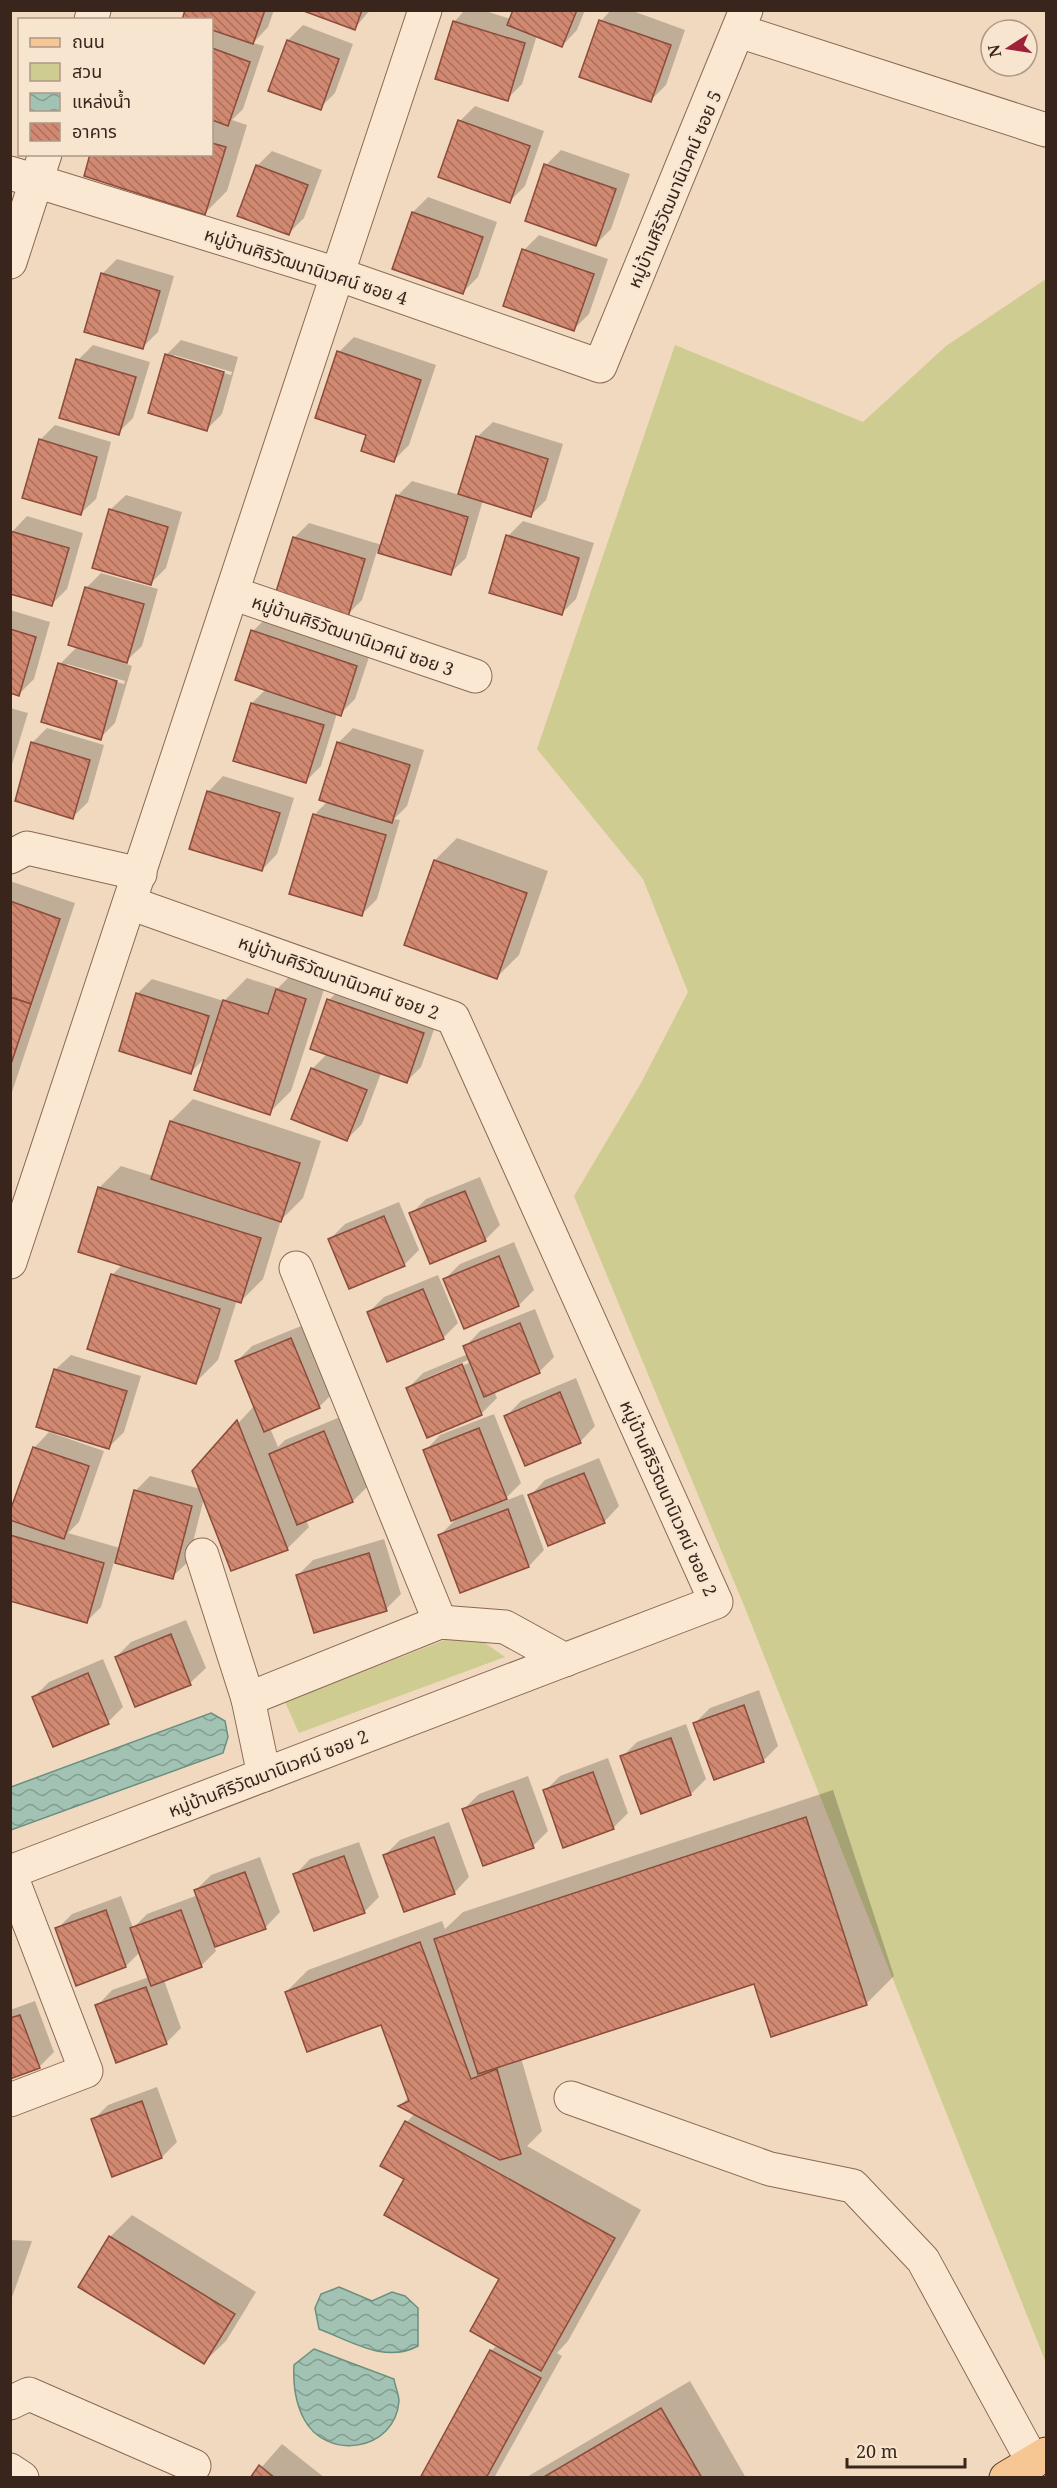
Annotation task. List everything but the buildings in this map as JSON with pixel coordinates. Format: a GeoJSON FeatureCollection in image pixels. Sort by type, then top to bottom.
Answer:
{"type":"FeatureCollection","features":[{"type":"Feature","properties":{"kind":"street"},"geometry":{"type":"LineString","coordinates":[[10,1262],[425,10]]}},
{"type":"Feature","properties":{"kind":"street"},"geometry":{"type":"LineString","coordinates":[[743,21],[1047,130]]}},
{"type":"Feature","properties":{"kind":"street","name":"หมู่บ้านศิริวัฒนานิเวศน์ ซอย 5"},"geometry":{"type":"LineString","coordinates":[[600,366],[743,21]]}},
{"type":"Feature","properties":{"kind":"street"},"geometry":{"type":"LineString","coordinates":[[10,262],[30,169]]}},
{"type":"Feature","properties":{"kind":"street","name":"หมู่บ้านศิริวัฒนานิเวศน์ ซอย 4"},"geometry":{"type":"LineString","coordinates":[[30,169],[600,366]]}},
{"type":"Feature","properties":{"kind":"street","name":"หมู่บ้านศิริวัฒนานิเวศน์ ซอย 3"},"geometry":{"type":"LineString","coordinates":[[232,593],[475,676]]}},
{"type":"Feature","properties":{"kind":"street"},"geometry":{"type":"LineString","coordinates":[[10,857],[27,848],[135,888]]}},
{"type":"Feature","properties":{"kind":"street","name":"หมู่บ้านศิริวัฒนานิเวศน์ ซอย 2"},"geometry":{"type":"LineString","coordinates":[[10,1873],[716,1602],[453,1018],[135,888]]}},
{"type":"Feature","properties":{"kind":"street"},"geometry":{"type":"LineString","coordinates":[[296,1269],[440,1622]]}},
{"type":"Feature","properties":{"kind":"street"},"geometry":{"type":"LineString","coordinates":[[202,1554],[248,1699],[264,1775]]}},
{"type":"Feature","properties":{"kind":"street"},"geometry":{"type":"LineString","coordinates":[[248,1699],[440,1622],[506,1627],[565,1660]]}},
{"type":"Feature","properties":{"kind":"street"},"geometry":{"type":"LineString","coordinates":[[10,1873],[86,2071],[10,2100]]}},
{"type":"Feature","properties":{"kind":"street"},"geometry":{"type":"LineString","coordinates":[[571,2097],[770,2169],[853,2186],[923,2260],[1029,2464]]}},
{"type":"Feature","properties":{"kind":"street"},"geometry":{"type":"LineString","coordinates":[[10,2403],[29,2394],[194,2466]]}},
{"type":"Feature","properties":{"kind":"street"},"geometry":{"type":"LineString","coordinates":[[10,2470],[22,2478]]}},
{"type":"Feature","properties":{"kind":"green space"},"geometry":{"type":"Polygon","coordinates":[[[1046,279],[1046,2363],[745,1608],[574,1196],[641,1083],[688,992],[643,879],[537,749],[675,345],[863,422],[946,346],[1046,279]]]}},
{"type":"Feature","properties":{"kind":"green space"},"geometry":{"type":"Polygon","coordinates":[[[468,1631],[505,1657],[299,1733],[285,1702],[468,1631]]]}},
{"type":"Feature","properties":{"kind":"water"},"geometry":{"type":"Polygon","coordinates":[[[211,1713],[225,1721],[228,1737],[223,1753],[11,1830],[11,1787],[211,1713]]]}},
{"type":"Feature","properties":{"kind":"water"},"geometry":{"type":"Polygon","coordinates":[[[339,2287],[372,2301],[392,2292],[405,2296],[418,2308],[418,2346],[406,2351],[381,2352],[319,2329],[315,2308],[321,2294],[339,2287]]]}},
{"type":"Feature","properties":{"kind":"water"},"geometry":{"type":"Polygon","coordinates":[[[314,2349],[394,2379],[399,2401],[395,2418],[386,2431],[373,2440],[358,2445],[343,2445],[328,2441],[314,2432],[298,2406],[294,2365],[314,2349]]]}}]}
